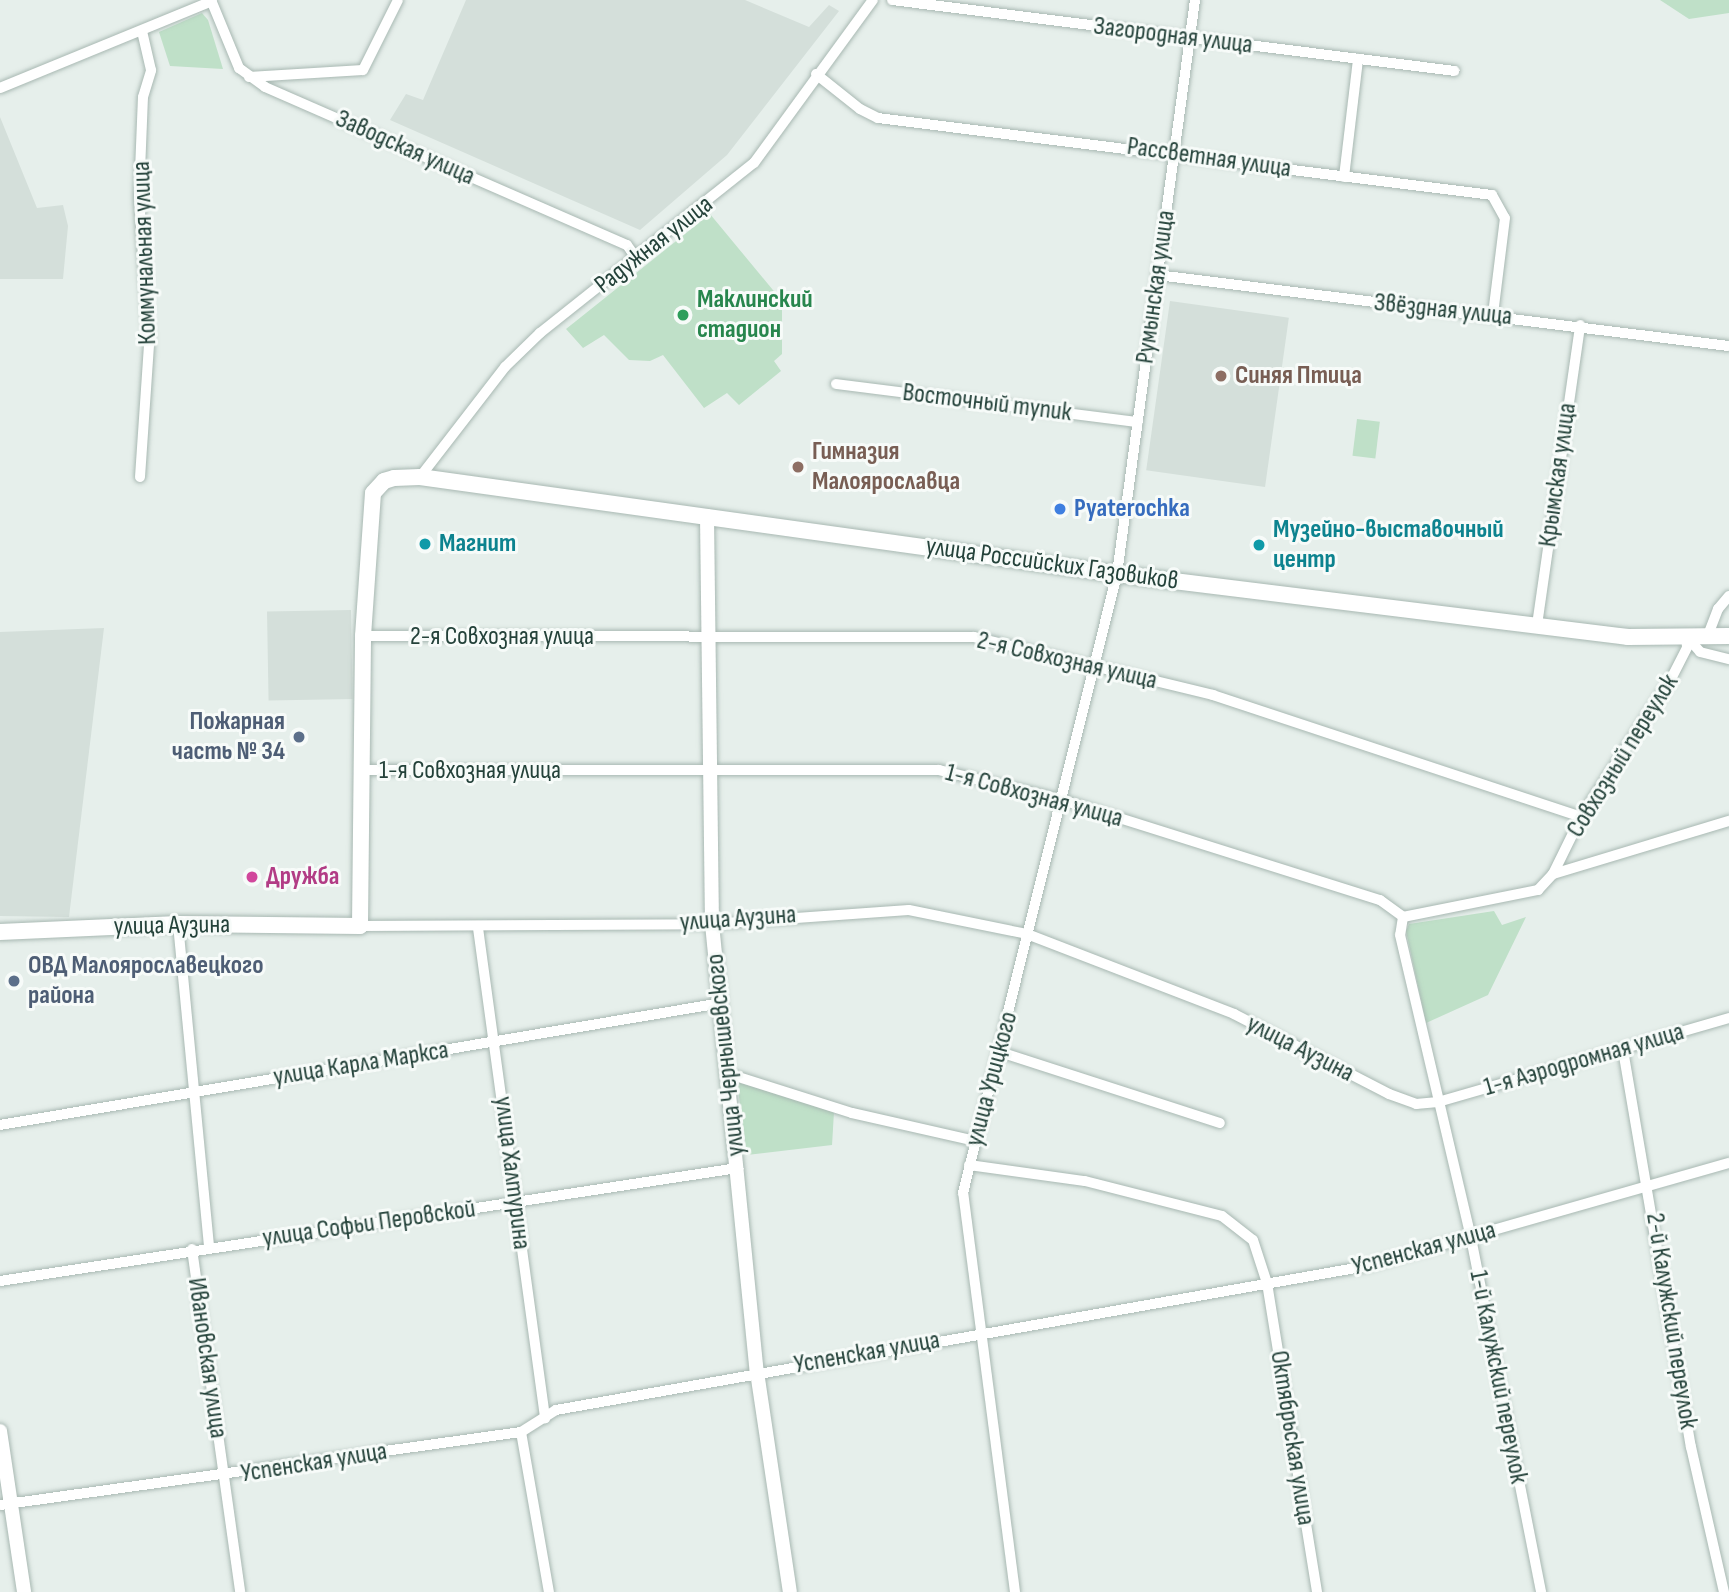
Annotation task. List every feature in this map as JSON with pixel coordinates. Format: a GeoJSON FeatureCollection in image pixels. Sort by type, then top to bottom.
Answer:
{"type":"FeatureCollection","features":[{"type":"Feature","properties":{"kind":"main road","name":"улица Российских Газовиков"},"geometry":{"type":"LineString","coordinates":[[363,636],[373,493],[378,486],[394,478],[421,477],[1117,574],[1628,637],[1729,636]]}},
{"type":"Feature","properties":{"kind":"main road"},"geometry":{"type":"LineString","coordinates":[[360,926],[363,636]]}},
{"type":"Feature","properties":{"kind":"main road","name":"улица Аузина"},"geometry":{"type":"LineString","coordinates":[[0,932],[177,924],[360,926]]}},
{"type":"Feature","properties":{"kind":"street"},"geometry":{"type":"LineString","coordinates":[[0,88],[211,0],[232,55],[249,77],[363,70],[398,0]]}},
{"type":"Feature","properties":{"kind":"street","name":"Радужная улица"},"geometry":{"type":"LineString","coordinates":[[421,477],[505,367],[540,333],[754,163],[816,74],[873,0]]}},
{"type":"Feature","properties":{"kind":"street","name":"Загородная улица"},"geometry":{"type":"LineString","coordinates":[[892,0],[1455,71]]}},
{"type":"Feature","properties":{"kind":"street","name":"Румынская улица"},"geometry":{"type":"LineString","coordinates":[[1117,574],[1195,0]]}},
{"type":"Feature","properties":{"kind":"street","name":"Коммунальная улица"},"geometry":{"type":"LineString","coordinates":[[140,477],[149,344],[139,196],[143,97],[151,70],[142,31]]}},
{"type":"Feature","properties":{"kind":"street"},"geometry":{"type":"LineString","coordinates":[[1344,177],[1358,59]]}},
{"type":"Feature","properties":{"kind":"street","name":"Рассветная улица"},"geometry":{"type":"LineString","coordinates":[[816,74],[860,109],[877,118],[1175,152],[1492,195],[1505,218],[1493,315]]}},
{"type":"Feature","properties":{"kind":"street","name":"Заводская улица"},"geometry":{"type":"LineString","coordinates":[[249,77],[627,245],[636,258]]}},
{"type":"Feature","properties":{"kind":"street","name":"Звёздная улица"},"geometry":{"type":"LineString","coordinates":[[1157,275],[1580,325],[1729,346]]}},
{"type":"Feature","properties":{"kind":"street","name":"Крымская улица"},"geometry":{"type":"LineString","coordinates":[[1537,625],[1580,325]]}},
{"type":"Feature","properties":{"kind":"street","name":"Восточный тупик"},"geometry":{"type":"LineString","coordinates":[[836,384],[1138,422]]}},
{"type":"Feature","properties":{"kind":"street","name":"улица Чернышевского"},"geometry":{"type":"LineString","coordinates":[[708,516],[713,773],[712,923],[757,1372],[790,1592]]}},
{"type":"Feature","properties":{"kind":"street","name":"улица Урицкого"},"geometry":{"type":"LineString","coordinates":[[1015,1592],[978,1334],[963,1193],[1117,574]]}},
{"type":"Feature","properties":{"kind":"street"},"geometry":{"type":"LineString","coordinates":[[1708,635],[1718,609],[1729,596]]}},
{"type":"Feature","properties":{"kind":"street","name":"2-я Совхозная улица"},"geometry":{"type":"LineString","coordinates":[[363,636],[974,637],[1213,695],[1581,817]]}},
{"type":"Feature","properties":{"kind":"street"},"geometry":{"type":"LineString","coordinates":[[1686,636],[1700,652],[1729,659]]}},
{"type":"Feature","properties":{"kind":"street","name":"Совхозный переулок"},"geometry":{"type":"LineString","coordinates":[[1553,874],[1581,817],[1671,678],[1687,647],[1686,636]]}},
{"type":"Feature","properties":{"kind":"street","name":"1-я Совхозная улица"},"geometry":{"type":"LineString","coordinates":[[362,770],[713,773],[939,770],[1059,799],[1380,900],[1403,917]]}},
{"type":"Feature","properties":{"kind":"street"},"geometry":{"type":"LineString","coordinates":[[1403,917],[1538,890],[1553,874],[1729,821]]}},
{"type":"Feature","properties":{"kind":"street","name":"улица Аузина"},"geometry":{"type":"LineString","coordinates":[[360,926],[478,928],[712,923],[909,910],[1027,934],[1234,1014],[1389,1094],[1416,1104],[1438,1102]]}},
{"type":"Feature","properties":{"kind":"street","name":"1-й Калужский переулок"},"geometry":{"type":"LineString","coordinates":[[1403,917],[1400,935],[1471,1238],[1541,1592]]}},
{"type":"Feature","properties":{"kind":"street","name":"Ивановская улица"},"geometry":{"type":"LineString","coordinates":[[177,924],[209,1247]]}},
{"type":"Feature","properties":{"kind":"street","name":"улица Халтурина"},"geometry":{"type":"LineString","coordinates":[[478,928],[545,1418]]}},
{"type":"Feature","properties":{"kind":"street","name":"улица Карла Маркса"},"geometry":{"type":"LineString","coordinates":[[0,1125],[721,1003]]}},
{"type":"Feature","properties":{"kind":"street","name":"1-я Аэродромная улица"},"geometry":{"type":"LineString","coordinates":[[1438,1102],[1729,1018]]}},
{"type":"Feature","properties":{"kind":"street","name":"2-й Калужский переулок"},"geometry":{"type":"LineString","coordinates":[[1623,1050],[1691,1447],[1724,1592]]}},
{"type":"Feature","properties":{"kind":"street"},"geometry":{"type":"LineString","coordinates":[[1000,1052],[1220,1123]]}},
{"type":"Feature","properties":{"kind":"street"},"geometry":{"type":"LineString","coordinates":[[729,1074],[852,1113],[975,1141]]}},
{"type":"Feature","properties":{"kind":"street","name":"Успенская улица"},"geometry":{"type":"LineString","coordinates":[[6,1504],[223,1477],[521,1432],[556,1410],[757,1372],[1367,1266],[1729,1163]]}},
{"type":"Feature","properties":{"kind":"street"},"geometry":{"type":"LineString","coordinates":[[969,1165],[1085,1181],[1222,1216],[1252,1240],[1267,1283]]}},
{"type":"Feature","properties":{"kind":"street","name":"улица Софьи Перовской"},"geometry":{"type":"LineString","coordinates":[[0,1281],[738,1168]]}},
{"type":"Feature","properties":{"kind":"street","name":"Ивановская улица"},"geometry":{"type":"LineString","coordinates":[[192,1250],[240,1592]]}},
{"type":"Feature","properties":{"kind":"street","name":"Октябрьская улица"},"geometry":{"type":"LineString","coordinates":[[1267,1283],[1317,1592]]}},
{"type":"Feature","properties":{"kind":"street"},"geometry":{"type":"LineString","coordinates":[[0,1431],[6,1504],[24,1592]]}},
{"type":"Feature","properties":{"kind":"street"},"geometry":{"type":"LineString","coordinates":[[521,1432],[549,1592]]}},
{"type":"Feature","properties":{"kind":"shaded area"},"geometry":{"type":"Polygon","coordinates":[[[466,0],[745,0],[809,27],[829,5],[839,11],[727,155],[640,230],[390,120],[406,94],[423,100],[466,0]]]}},
{"type":"Feature","properties":{"kind":"shaded area"},"geometry":{"type":"Polygon","coordinates":[[[0,117],[37,208],[63,205],[68,226],[63,279],[0,279],[0,117]]]}},
{"type":"Feature","properties":{"kind":"shaded area","name":"Синяя Птица"},"geometry":{"type":"Polygon","coordinates":[[[1170,301],[1289,318],[1265,487],[1146,470],[1170,301]]]}},
{"type":"Feature","properties":{"kind":"shaded area"},"geometry":{"type":"Polygon","coordinates":[[[351,610],[353,699],[269,700],[267,611],[351,610]]]}},
{"type":"Feature","properties":{"kind":"shaded area"},"geometry":{"type":"Polygon","coordinates":[[[104,628],[69,917],[0,916],[0,632],[104,628]]]}},
{"type":"Feature","properties":{"kind":"green space"},"geometry":{"type":"Polygon","coordinates":[[[1660,0],[1729,0],[1729,13],[1689,19],[1660,0]]]}},
{"type":"Feature","properties":{"kind":"green space"},"geometry":{"type":"Polygon","coordinates":[[[202,13],[208,20],[223,69],[170,66],[159,32],[202,13]]]}},
{"type":"Feature","properties":{"kind":"green space","name":"Маклинский стадион"},"geometry":{"type":"Polygon","coordinates":[[[710,214],[782,301],[782,354],[774,361],[781,371],[739,405],[727,393],[704,408],[663,355],[650,361],[629,360],[604,335],[583,348],[566,329],[710,214]]]}},
{"type":"Feature","properties":{"kind":"green space"},"geometry":{"type":"Polygon","coordinates":[[[1357,419],[1380,422],[1375,459],[1352,456],[1357,419]]]}},
{"type":"Feature","properties":{"kind":"green space"},"geometry":{"type":"Polygon","coordinates":[[[1494,911],[1502,925],[1526,917],[1488,995],[1426,1023],[1406,931],[1409,924],[1494,911]]]}},
{"type":"Feature","properties":{"kind":"green space"},"geometry":{"type":"Polygon","coordinates":[[[737,1082],[834,1112],[832,1145],[747,1155],[737,1082]]]}},
{"type":"Feature","properties":{"kind":"place","name":"Маклинский стадион"},"geometry":{"type":"Point","coordinates":[683,315]}},
{"type":"Feature","properties":{"kind":"place","name":"Синяя Птица"},"geometry":{"type":"Point","coordinates":[1221,376]}},
{"type":"Feature","properties":{"kind":"place","name":"Гимназия Малоярославца"},"geometry":{"type":"Point","coordinates":[798,467]}},
{"type":"Feature","properties":{"kind":"place","name":"Pyaterochka"},"geometry":{"type":"Point","coordinates":[1060,509]}},
{"type":"Feature","properties":{"kind":"place","name":"Магнит"},"geometry":{"type":"Point","coordinates":[425,544]}},
{"type":"Feature","properties":{"kind":"place","name":"Музейно-выставочный центр"},"geometry":{"type":"Point","coordinates":[1259,545]}},
{"type":"Feature","properties":{"kind":"place","name":"Пожарная часть № 34"},"geometry":{"type":"Point","coordinates":[299,737]}},
{"type":"Feature","properties":{"kind":"place","name":"Дружба"},"geometry":{"type":"Point","coordinates":[252,877]}},
{"type":"Feature","properties":{"kind":"place","name":"ОВД Малоярославецкого района"},"geometry":{"type":"Point","coordinates":[14,981]}}]}
